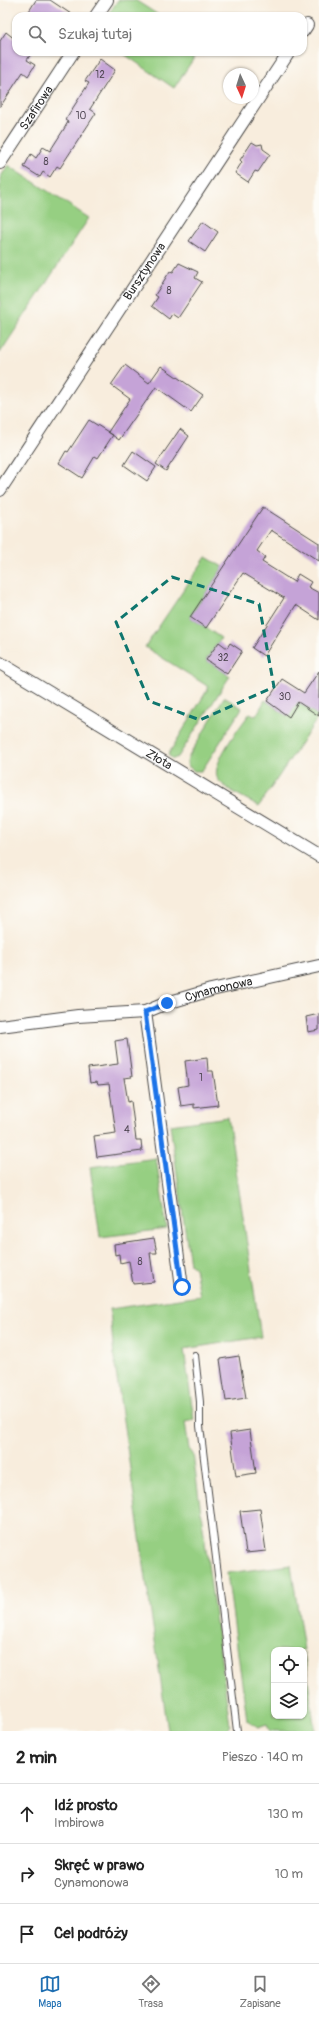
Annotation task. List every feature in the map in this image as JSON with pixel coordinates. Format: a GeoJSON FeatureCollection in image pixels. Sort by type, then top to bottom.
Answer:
{"type":"FeatureCollection","features":[{"type":"Feature","properties":{"kind":"street"},"geometry":{"type":"LineString","coordinates":[[99,12],[107,0]]}},
{"type":"Feature","properties":{"kind":"street","name":"Szafirowa"},"geometry":{"type":"LineString","coordinates":[[0,163],[70,56]]}},
{"type":"Feature","properties":{"kind":"street","name":"Bursztynowa"},"geometry":{"type":"LineString","coordinates":[[0,490],[286,56]]}},
{"type":"Feature","properties":{"kind":"street","name":"Złota"},"geometry":{"type":"LineString","coordinates":[[0,663],[319,856]]}},
{"type":"Feature","properties":{"kind":"street","name":"Cynamonowa"},"geometry":{"type":"LineString","coordinates":[[0,1026],[78,1016],[145,1012],[167,1003],[211,990],[319,966]]}},
{"type":"Feature","properties":{"kind":"street"},"geometry":{"type":"LineString","coordinates":[[145,1012],[182,1287]]}},
{"type":"Feature","properties":{"kind":"lane"},"geometry":{"type":"LineString","coordinates":[[195,1355],[200,1402],[200,1426],[237,1731]]}},
{"type":"Feature","properties":{"kind":"highlighted area"},"geometry":{"type":"Polygon","coordinates":[[[172,577],[259,604],[274,687],[200,720],[149,701],[116,622],[172,577]]]}},
{"type":"Feature","properties":{"kind":"green space"},"geometry":{"type":"Polygon","coordinates":[[[118,0],[135,0],[154,12],[110,12],[118,0]]]}},
{"type":"Feature","properties":{"kind":"green space"},"geometry":{"type":"Polygon","coordinates":[[[127,56],[195,56],[174,88],[127,56]]]}},
{"type":"Feature","properties":{"kind":"green space"},"geometry":{"type":"Polygon","coordinates":[[[8,165],[89,218],[0,353],[0,178],[8,165]]]}},
{"type":"Feature","properties":{"kind":"green space"},"geometry":{"type":"Polygon","coordinates":[[[206,557],[223,567],[190,617],[221,638],[206,660],[230,676],[178,757],[173,759],[168,755],[209,687],[145,647],[206,557]]]}},
{"type":"Feature","properties":{"kind":"green space"},"geometry":{"type":"Polygon","coordinates":[[[224,697],[242,708],[203,769],[201,771],[194,771],[187,765],[188,758],[224,697]]]}},
{"type":"Feature","properties":{"kind":"green space"},"geometry":{"type":"Polygon","coordinates":[[[265,700],[288,717],[298,702],[319,716],[259,806],[229,789],[220,782],[217,776],[217,768],[233,737],[250,713],[256,716],[265,700]]]}},
{"type":"Feature","properties":{"kind":"green space"},"geometry":{"type":"Polygon","coordinates":[[[228,1117],[261,1337],[184,1349],[194,1420],[185,1422],[189,1449],[193,1454],[230,1725],[226,1731],[168,1731],[114,1358],[110,1309],[200,1296],[195,1268],[190,1264],[170,1125],[228,1117]]]}},
{"type":"Feature","properties":{"kind":"green space"},"geometry":{"type":"Polygon","coordinates":[[[156,1158],[167,1229],[100,1237],[90,1167],[156,1158]]]}},
{"type":"Feature","properties":{"kind":"green space"},"geometry":{"type":"Polygon","coordinates":[[[291,1565],[304,1647],[271,1647],[271,1719],[307,1719],[307,1674],[315,1731],[270,1731],[267,1724],[258,1727],[247,1720],[227,1573],[291,1565]]]}},
{"type":"Feature","properties":{"kind":"building"},"geometry":{"type":"Polygon","coordinates":[[[36,0],[50,0],[68,12],[28,12],[36,0]]]}},
{"type":"Feature","properties":{"kind":"building"},"geometry":{"type":"Polygon","coordinates":[[[6,32],[12,37],[12,56],[30,56],[27,60],[35,65],[28,76],[23,72],[0,107],[0,41],[6,32]]]}},
{"type":"Feature","properties":{"kind":"building"},"geometry":{"type":"Polygon","coordinates":[[[100,59],[115,70],[90,109],[96,113],[60,168],[57,166],[50,177],[43,172],[40,177],[24,167],[31,154],[36,158],[43,147],[50,151],[68,122],[65,120],[89,83],[85,81],[100,59]]]}},
{"type":"Feature","properties":{"kind":"building"},"geometry":{"type":"Polygon","coordinates":[[[252,142],[257,145],[262,144],[263,149],[270,154],[258,172],[255,171],[248,182],[235,173],[242,162],[240,160],[252,142]]]}},
{"type":"Feature","properties":{"kind":"building"},"geometry":{"type":"Polygon","coordinates":[[[203,221],[218,232],[205,252],[189,241],[203,221]]]}},
{"type":"Feature","properties":{"kind":"building"},"geometry":{"type":"Polygon","coordinates":[[[179,263],[198,272],[195,278],[202,282],[178,318],[172,314],[169,319],[152,306],[158,297],[155,295],[170,271],[173,272],[179,263]]]}},
{"type":"Feature","properties":{"kind":"building"},"geometry":{"type":"Polygon","coordinates":[[[125,365],[149,383],[161,366],[203,395],[191,412],[156,387],[119,440],[108,432],[130,399],[111,385],[125,365]]]}},
{"type":"Feature","properties":{"kind":"building"},"geometry":{"type":"Polygon","coordinates":[[[89,420],[113,435],[98,458],[95,456],[82,478],[59,463],[89,420]]]}},
{"type":"Feature","properties":{"kind":"building"},"geometry":{"type":"Polygon","coordinates":[[[180,429],[189,436],[166,471],[156,464],[180,429]]]}},
{"type":"Feature","properties":{"kind":"building"},"geometry":{"type":"Polygon","coordinates":[[[133,451],[156,467],[147,481],[124,465],[133,451]]]}},
{"type":"Feature","properties":{"kind":"building"},"geometry":{"type":"Polygon","coordinates":[[[263,507],[319,543],[319,561],[271,530],[257,551],[265,557],[262,562],[294,582],[298,574],[311,582],[308,587],[319,593],[319,620],[296,605],[264,656],[252,648],[284,598],[243,573],[206,628],[190,617],[263,507]]]}},
{"type":"Feature","properties":{"kind":"building"},"geometry":{"type":"Polygon","coordinates":[[[219,642],[227,648],[230,643],[242,651],[227,674],[206,660],[219,642]]]}},
{"type":"Feature","properties":{"kind":"building"},"geometry":{"type":"Polygon","coordinates":[[[319,671],[319,716],[298,702],[289,717],[267,701],[282,679],[304,693],[319,671]]]}},
{"type":"Feature","properties":{"kind":"building"},"geometry":{"type":"Polygon","coordinates":[[[319,1014],[319,1030],[308,1032],[306,1017],[319,1014]]]}},
{"type":"Feature","properties":{"kind":"building"},"geometry":{"type":"Polygon","coordinates":[[[127,1039],[132,1077],[124,1078],[128,1102],[131,1101],[136,1140],[141,1140],[142,1151],[97,1157],[94,1136],[116,1133],[109,1084],[98,1085],[97,1082],[90,1083],[88,1068],[118,1064],[115,1041],[127,1039]]]}},
{"type":"Feature","properties":{"kind":"building"},"geometry":{"type":"Polygon","coordinates":[[[207,1058],[208,1071],[213,1071],[218,1105],[194,1108],[194,1104],[181,1106],[178,1087],[188,1085],[185,1061],[207,1058]]]}},
{"type":"Feature","properties":{"kind":"building"},"geometry":{"type":"Polygon","coordinates":[[[154,1238],[157,1253],[150,1253],[154,1282],[133,1284],[129,1261],[120,1263],[119,1254],[115,1255],[114,1244],[154,1238]]]}},
{"type":"Feature","properties":{"kind":"building"},"geometry":{"type":"Polygon","coordinates":[[[239,1356],[246,1398],[226,1401],[220,1359],[239,1356]]]}},
{"type":"Feature","properties":{"kind":"building"},"geometry":{"type":"Polygon","coordinates":[[[250,1430],[256,1473],[236,1476],[230,1433],[250,1430]]]}},
{"type":"Feature","properties":{"kind":"building"},"geometry":{"type":"Polygon","coordinates":[[[260,1509],[266,1551],[246,1553],[240,1511],[260,1509]]]}},
{"type":"Feature","properties":{"kind":"route"},"geometry":{"type":"LineString","coordinates":[[167,1003],[145,1012],[182,1287]]}}]}
